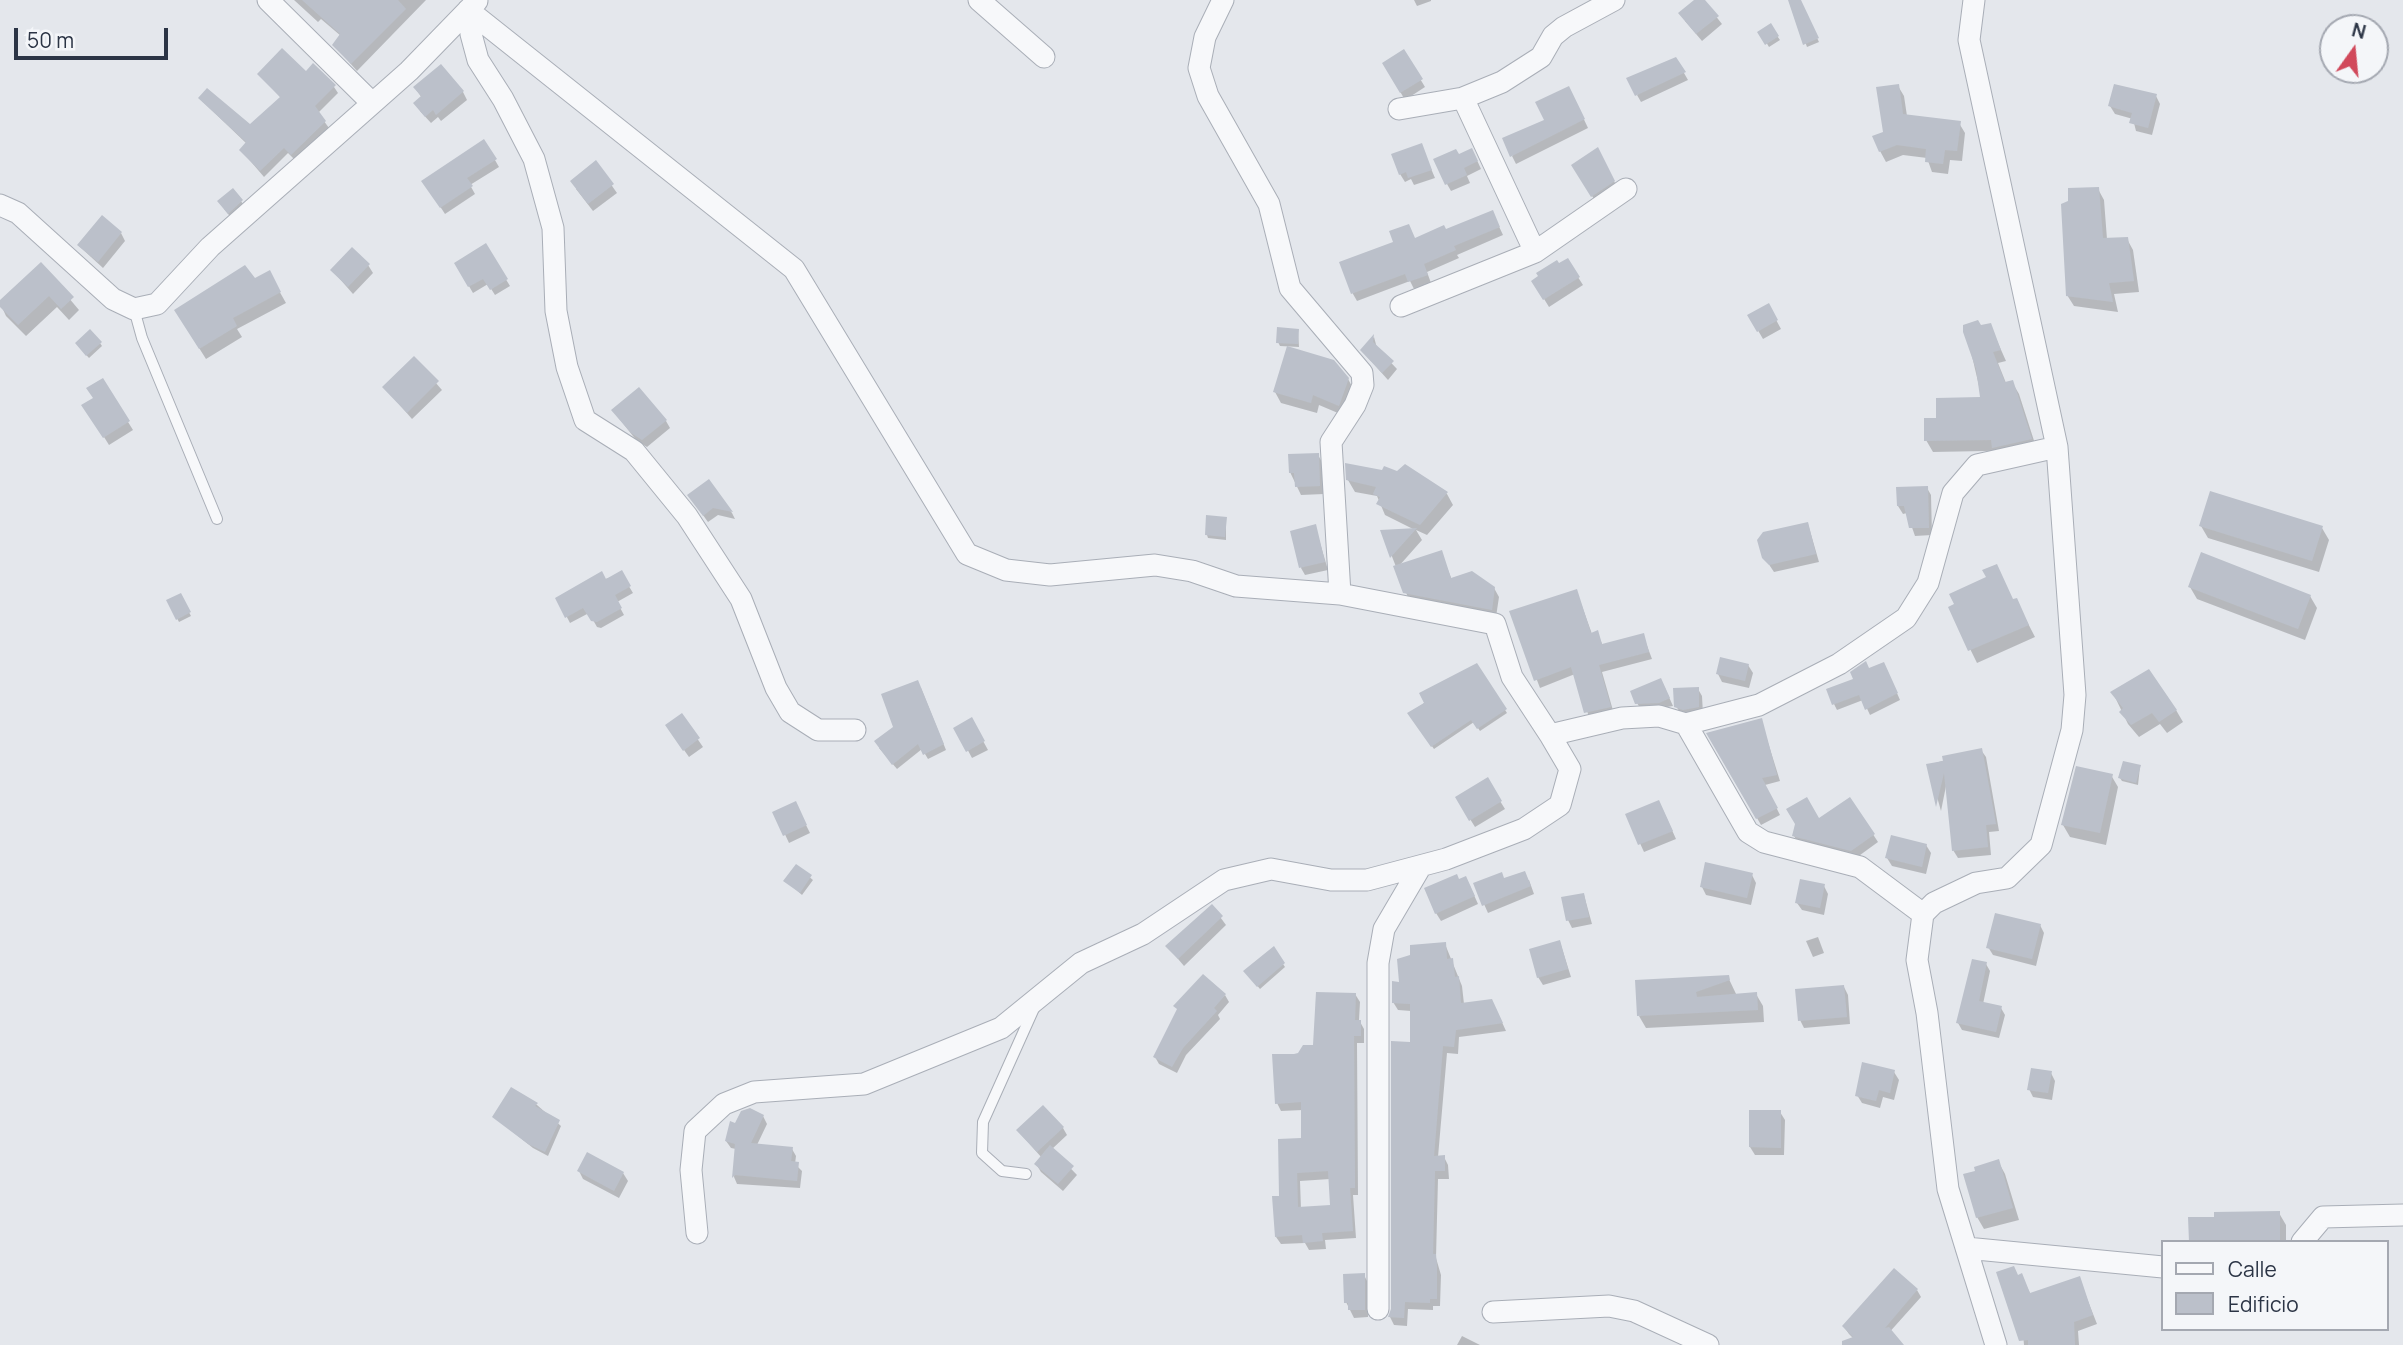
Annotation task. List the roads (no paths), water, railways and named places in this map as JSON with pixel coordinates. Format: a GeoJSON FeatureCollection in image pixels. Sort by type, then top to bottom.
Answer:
{"type":"FeatureCollection","features":[{"type":"Feature","properties":{"kind":"street"},"geometry":{"type":"LineString","coordinates":[[268,0],[372,103]]}},
{"type":"Feature","properties":{"kind":"street"},"geometry":{"type":"LineString","coordinates":[[979,0],[1044,57]]}},
{"type":"Feature","properties":{"kind":"street"},"geometry":{"type":"LineString","coordinates":[[1223,0],[1205,37],[1199,68],[1208,96],[1269,204],[1290,288],[1362,373],[1363,385],[1355,405],[1331,442],[1340,594]]}},
{"type":"Feature","properties":{"kind":"street"},"geometry":{"type":"LineString","coordinates":[[1399,109],[1463,98],[1502,82],[1541,57],[1553,36],[1564,27],[1615,0]]}},
{"type":"Feature","properties":{"kind":"street"},"geometry":{"type":"LineString","coordinates":[[1974,0],[1969,40],[2057,447],[2075,695],[2072,730],[2041,845],[2007,878],[1976,883],[1934,903],[1923,915],[1917,960],[1927,1013],[1948,1189],[1996,1345]]}},
{"type":"Feature","properties":{"kind":"street"},"geometry":{"type":"LineString","coordinates":[[0,205],[18,213],[113,299],[134,309],[156,304],[210,247],[474,9]]}},
{"type":"Feature","properties":{"kind":"street"},"geometry":{"type":"LineString","coordinates":[[474,9],[794,269],[967,554],[1006,570],[1050,575],[1155,565],[1192,571],[1236,586],[1340,594],[1495,624],[1512,677],[1570,769],[1560,805],[1524,829],[1421,866],[1367,880],[1331,880],[1271,869],[1224,880],[1143,933],[1081,962],[1001,1028],[864,1084],[754,1092],[724,1104],[695,1131],[691,1170],[697,1233]]}},
{"type":"Feature","properties":{"kind":"street"},"geometry":{"type":"LineString","coordinates":[[474,9],[471,34],[478,60],[503,99],[534,159],[553,228],[556,311],[566,368],[585,421],[634,451],[687,516],[741,599],[776,688],[790,712],[818,730],[855,730]]}},
{"type":"Feature","properties":{"kind":"street"},"geometry":{"type":"LineString","coordinates":[[1463,98],[1535,252]]}},
{"type":"Feature","properties":{"kind":"street"},"geometry":{"type":"LineString","coordinates":[[1401,306],[1535,252],[1626,189]]}},
{"type":"Feature","properties":{"kind":"street"},"geometry":{"type":"LineString","coordinates":[[1550,735],[1622,718],[1660,716],[1686,724],[1759,705],[1839,664],[1906,618],[1928,583],[1953,493],[1977,465],[2057,447]]}},
{"type":"Feature","properties":{"kind":"street"},"geometry":{"type":"LineString","coordinates":[[1686,724],[1748,832],[1764,842],[1860,867],[1923,915]]}},
{"type":"Feature","properties":{"kind":"street"},"geometry":{"type":"LineString","coordinates":[[1378,1309],[1378,963],[1384,929],[1421,866]]}},
{"type":"Feature","properties":{"kind":"street"},"geometry":{"type":"LineString","coordinates":[[2304,1240],[2323,1217],[2403,1215]]}},
{"type":"Feature","properties":{"kind":"street"},"geometry":{"type":"LineString","coordinates":[[1966,1248],[2162,1267]]}},
{"type":"Feature","properties":{"kind":"street"},"geometry":{"type":"LineString","coordinates":[[1493,1312],[1609,1306],[1634,1311],[1708,1345]]}},
{"type":"Feature","properties":{"kind":"lane"},"geometry":{"type":"LineString","coordinates":[[134,309],[142,338],[216,519]]}},
{"type":"Feature","properties":{"kind":"lane"},"geometry":{"type":"LineString","coordinates":[[1026,1174],[1002,1171],[982,1153],[983,1122],[1039,999]]}}]}
